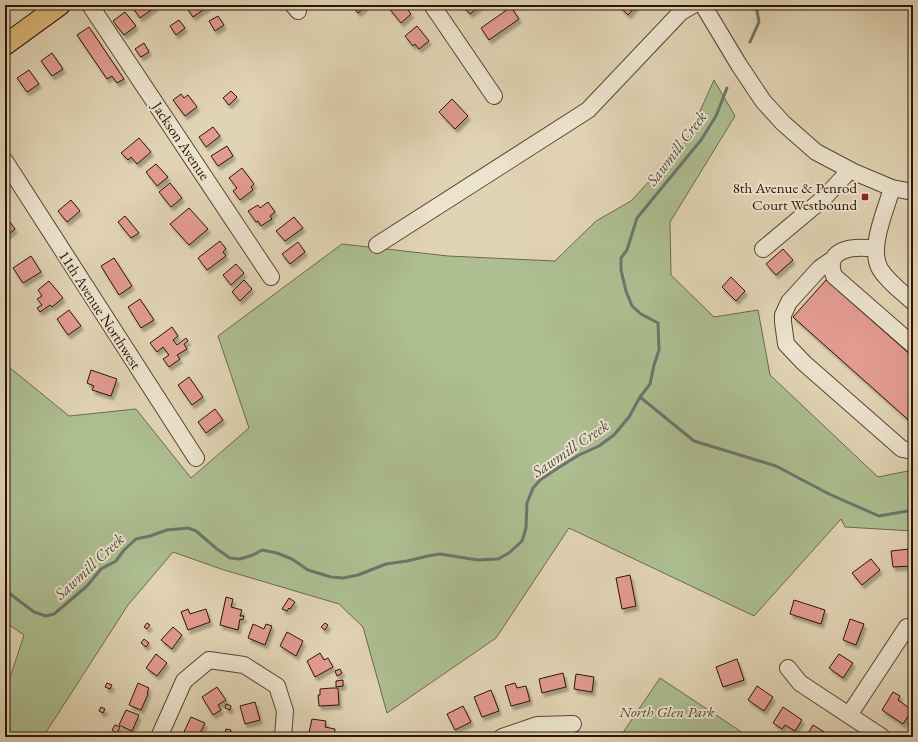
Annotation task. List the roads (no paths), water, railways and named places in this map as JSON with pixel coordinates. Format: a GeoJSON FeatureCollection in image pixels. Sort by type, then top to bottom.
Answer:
{"type":"FeatureCollection","features":[{"type":"Feature","properties":{"kind":"main road"},"geometry":{"type":"LineString","coordinates":[[5,44],[60,5]]}},
{"type":"Feature","properties":{"kind":"street","name":"Jackson Avenue"},"geometry":{"type":"LineString","coordinates":[[90,5],[271,277]]}},
{"type":"Feature","properties":{"kind":"street"},"geometry":{"type":"LineString","coordinates":[[432,5],[494,96]]}},
{"type":"Feature","properties":{"kind":"street"},"geometry":{"type":"LineString","coordinates":[[377,245],[588,110],[681,12],[693,5]]}},
{"type":"Feature","properties":{"kind":"street"},"geometry":{"type":"LineString","coordinates":[[703,5],[739,65],[768,107],[783,123],[816,152],[850,170],[892,188],[913,192]]}},
{"type":"Feature","properties":{"kind":"street","name":"11th Avenue Northwest"},"geometry":{"type":"LineString","coordinates":[[5,161],[196,458]]}},
{"type":"Feature","properties":{"kind":"street"},"geometry":{"type":"LineString","coordinates":[[763,249],[824,198],[850,170]]}},
{"type":"Feature","properties":{"kind":"street"},"geometry":{"type":"LineString","coordinates":[[892,188],[876,242],[875,256],[880,269],[891,282],[913,302]]}},
{"type":"Feature","properties":{"kind":"street"},"geometry":{"type":"LineString","coordinates":[[876,249],[850,248],[838,253],[833,259],[820,268],[789,302],[783,314],[786,344],[804,363],[902,449],[913,451]]}},
{"type":"Feature","properties":{"kind":"street"},"geometry":{"type":"LineString","coordinates":[[833,259],[832,270],[838,281],[913,345]]}},
{"type":"Feature","properties":{"kind":"street"},"geometry":{"type":"LineString","coordinates":[[849,715],[907,627]]}},
{"type":"Feature","properties":{"kind":"street"},"geometry":{"type":"LineString","coordinates":[[159,737],[184,682],[208,660],[244,665],[277,686],[285,711],[283,737]]}},
{"type":"Feature","properties":{"kind":"street"},"geometry":{"type":"LineString","coordinates":[[788,668],[800,683],[882,737]]}},
{"type":"Feature","properties":{"kind":"street"},"geometry":{"type":"LineString","coordinates":[[502,737],[537,725],[573,724]]}},
{"type":"Feature","properties":{"kind":"waterway","name":"Sawmill Creek"},"geometry":{"type":"LineString","coordinates":[[750,42],[759,22],[757,11],[758,5]]}},
{"type":"Feature","properties":{"kind":"waterway","name":"Sawmill Creek"},"geometry":{"type":"LineString","coordinates":[[5,590],[34,612],[46,616],[54,614],[87,586],[101,569],[116,561],[124,550],[136,539],[167,530],[188,528],[196,531],[230,558],[240,559],[253,555],[262,550],[277,553],[292,559],[308,570],[331,577],[343,578],[358,575],[386,564],[440,554],[478,560],[498,559],[509,553],[522,541],[526,528],[527,503],[533,488],[540,480],[558,468],[579,455],[599,446],[614,435],[629,417],[640,397],[650,384],[659,350],[658,323],[641,314],[632,306],[626,291],[621,270],[621,258],[627,250],[637,218],[701,140],[716,116],[727,88]]}},
{"type":"Feature","properties":{"kind":"waterway"},"geometry":{"type":"LineString","coordinates":[[640,397],[694,441],[776,466],[829,494],[879,516],[913,510]]}},
{"type":"Feature","properties":{"kind":"place","name":"8th Avenue & Penrod Court Westbound"},"geometry":{"type":"Point","coordinates":[865,197]}},
{"type":"Feature","properties":{"kind":"park label","name":"North Glen Park"},"geometry":{"type":"Point","coordinates":[667,712]}}]}
